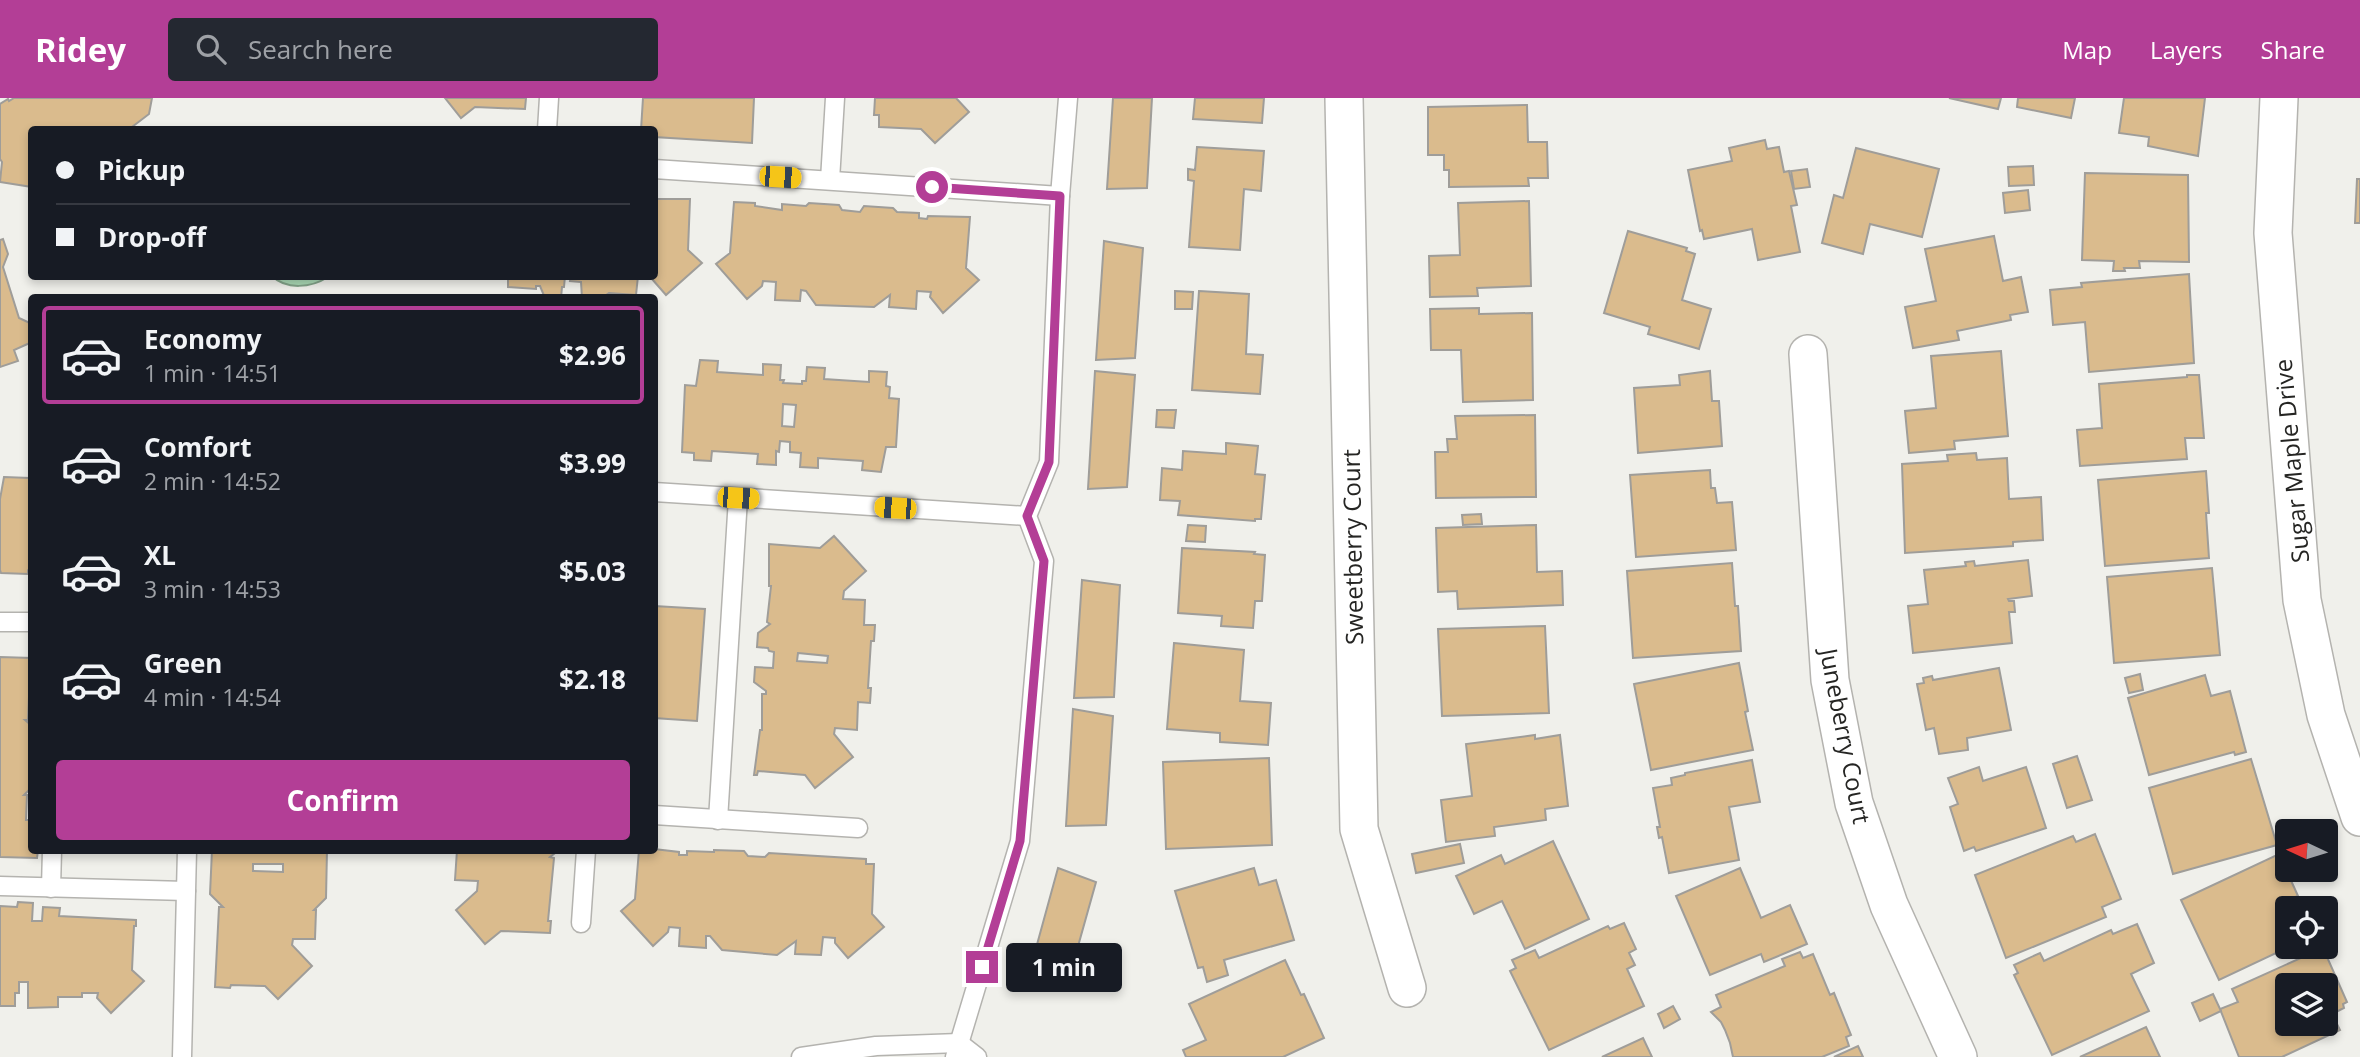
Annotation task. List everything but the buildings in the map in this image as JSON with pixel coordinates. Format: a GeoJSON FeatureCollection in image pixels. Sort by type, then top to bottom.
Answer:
{"type":"FeatureCollection","features":[{"type":"Feature","properties":{"kind":"street","name":"Sweetberry Court"},"geometry":{"type":"LineString","coordinates":[[1344,98],[1359,829],[1407,988]]}},
{"type":"Feature","properties":{"kind":"street","name":"Sugar Maple Drive"},"geometry":{"type":"LineString","coordinates":[[2279,98],[2273,233],[2302,600],[2326,715],[2360,817]]}},
{"type":"Feature","properties":{"kind":"street","name":"Juneberry Court"},"geometry":{"type":"LineString","coordinates":[[1808,354],[1830,680],[1854,803],[1889,905],[1958,1057]]}},
{"type":"Feature","properties":{"kind":"lane"},"geometry":{"type":"LineString","coordinates":[[547,126],[549,98]]}},
{"type":"Feature","properties":{"kind":"lane"},"geometry":{"type":"LineString","coordinates":[[830,180],[835,98]]}},
{"type":"Feature","properties":{"kind":"lane"},"geometry":{"type":"LineString","coordinates":[[957,1050],[1020,841],[1044,561],[1027,516],[1049,462],[1060,196],[1068,98]]}},
{"type":"Feature","properties":{"kind":"lane"},"geometry":{"type":"LineString","coordinates":[[658,169],[1060,196]]}},
{"type":"Feature","properties":{"kind":"lane"},"geometry":{"type":"LineString","coordinates":[[658,492],[1027,516]]}},
{"type":"Feature","properties":{"kind":"lane"},"geometry":{"type":"LineString","coordinates":[[719,820],[738,498]]}},
{"type":"Feature","properties":{"kind":"lane"},"geometry":{"type":"LineString","coordinates":[[0,622],[28,622]]}},
{"type":"Feature","properties":{"kind":"lane"},"geometry":{"type":"LineString","coordinates":[[658,815],[858,828]]}},
{"type":"Feature","properties":{"kind":"lane"},"geometry":{"type":"LineString","coordinates":[[51,888],[52,854]]}},
{"type":"Feature","properties":{"kind":"lane"},"geometry":{"type":"LineString","coordinates":[[182,1057],[187,854]]}},
{"type":"Feature","properties":{"kind":"lane"},"geometry":{"type":"LineString","coordinates":[[581,923],[586,854]]}},
{"type":"Feature","properties":{"kind":"lane"},"geometry":{"type":"LineString","coordinates":[[0,886],[186,891]]}},
{"type":"Feature","properties":{"kind":"lane"},"geometry":{"type":"LineString","coordinates":[[801,1057],[876,1046],[957,1050],[976,1057]]}},
{"type":"Feature","properties":{"kind":"shaded area"},"geometry":{"type":"Polygon","coordinates":[[[277,280],[323,280],[299,286],[277,280]]]}},
{"type":"Feature","properties":{"kind":"route"},"geometry":{"type":"LineString","coordinates":[[932,187],[1060,196],[1049,462],[1027,516],[1044,561],[1020,841],[982,967]]}}]}
